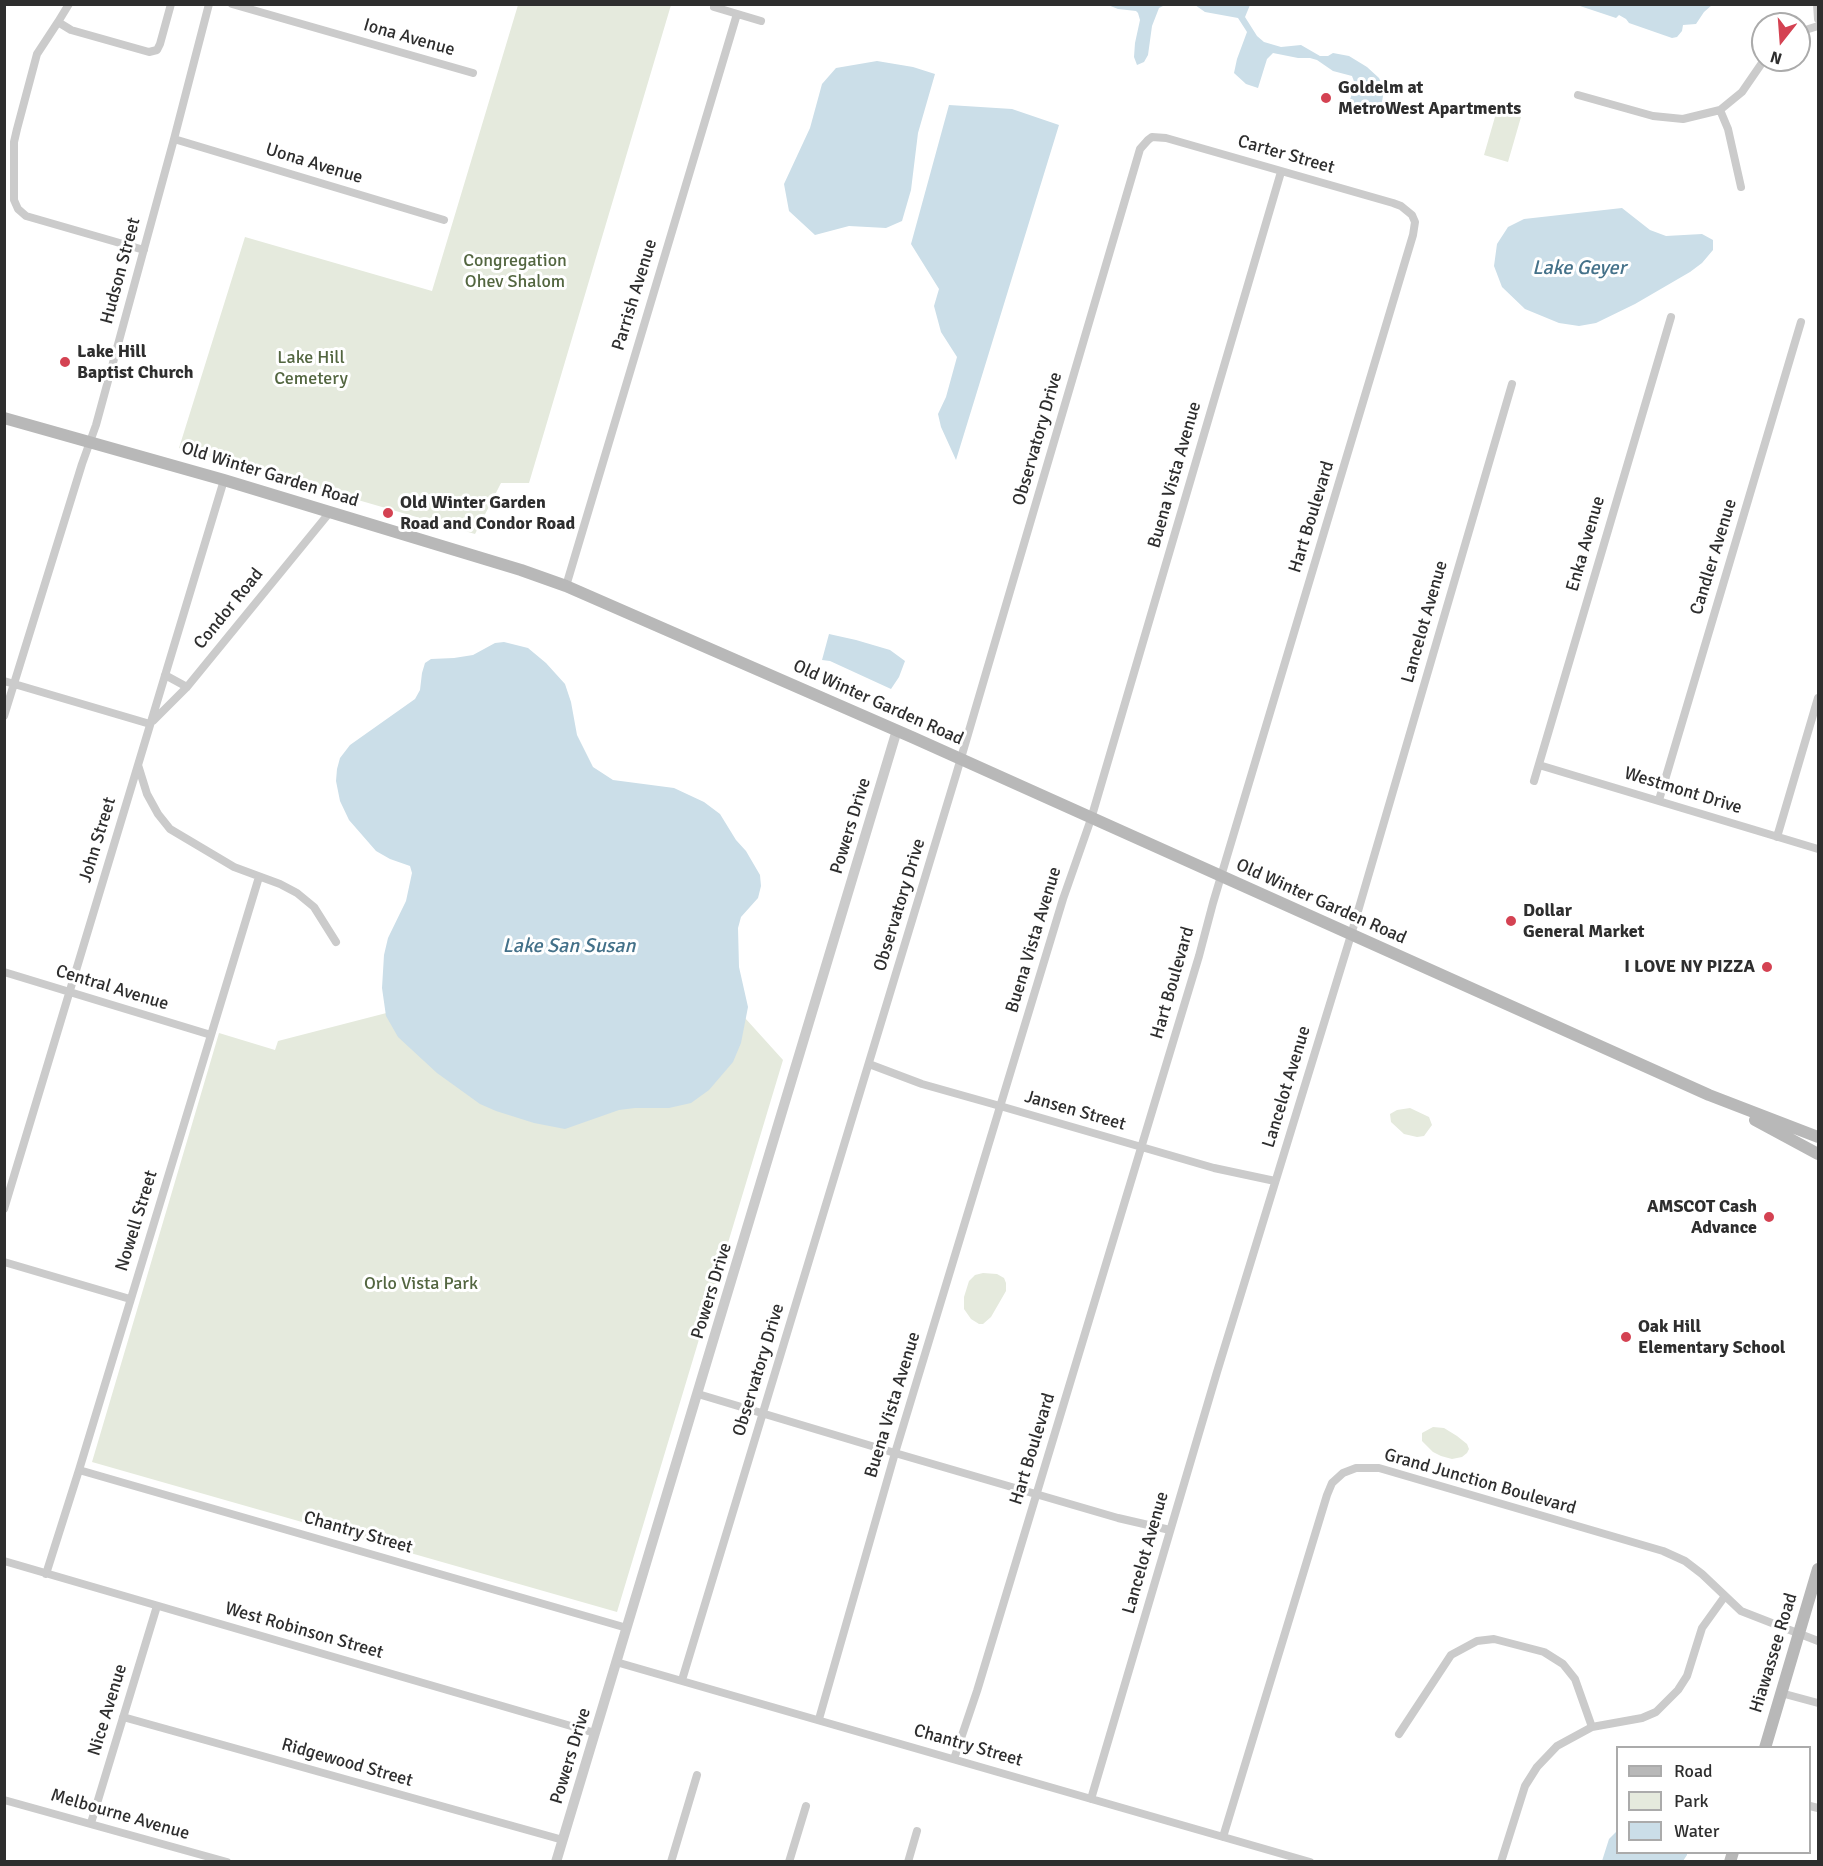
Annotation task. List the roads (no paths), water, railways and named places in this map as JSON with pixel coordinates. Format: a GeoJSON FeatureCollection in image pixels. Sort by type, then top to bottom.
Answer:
{"type":"FeatureCollection","features":[{"type":"Feature","properties":{"kind":"main road","name":"Old Winter Garden Road"},"geometry":{"type":"LineString","coordinates":[[4,418],[224,480],[521,570],[566,586],[897,730],[1708,1095],[1818,1137]]}},
{"type":"Feature","properties":{"kind":"main road","name":"Old Winter Garden Road"},"geometry":{"type":"LineString","coordinates":[[1708,1095],[1818,1154]]}},
{"type":"Feature","properties":{"kind":"main road","name":"Hiawassee Road"},"geometry":{"type":"LineString","coordinates":[[1766,1746],[1818,1569]]}},
{"type":"Feature","properties":{"kind":"street"},"geometry":{"type":"LineString","coordinates":[[69,4],[37,54],[14,142],[14,200],[18,209],[26,216],[144,250]]}},
{"type":"Feature","properties":{"kind":"street"},"geometry":{"type":"LineString","coordinates":[[57,21],[70,30],[149,52],[157,50],[160,44],[171,4]]}},
{"type":"Feature","properties":{"kind":"street","name":"Hudson Street"},"geometry":{"type":"LineString","coordinates":[[4,716],[100,412],[209,4]]}},
{"type":"Feature","properties":{"kind":"street","name":"Iona Avenue"},"geometry":{"type":"LineString","coordinates":[[232,4],[473,73]]}},
{"type":"Feature","properties":{"kind":"street"},"geometry":{"type":"LineString","coordinates":[[1817,4],[1818,19]]}},
{"type":"Feature","properties":{"kind":"street"},"geometry":{"type":"LineString","coordinates":[[714,7],[761,21]]}},
{"type":"Feature","properties":{"kind":"street","name":"Parrish Avenue"},"geometry":{"type":"LineString","coordinates":[[566,586],[737,14]]}},
{"type":"Feature","properties":{"kind":"street"},"geometry":{"type":"LineString","coordinates":[[1578,95],[1653,116],[1683,119],[1720,110],[1742,92],[1756,72]]}},
{"type":"Feature","properties":{"kind":"street"},"geometry":{"type":"LineString","coordinates":[[1720,110],[1728,129],[1741,187]]}},
{"type":"Feature","properties":{"kind":"street","name":"Carter Street"},"geometry":{"type":"LineString","coordinates":[[1148,140],[1158,137],[1166,138],[1393,202],[1412,215]]}},
{"type":"Feature","properties":{"kind":"street","name":"Uona Avenue"},"geometry":{"type":"LineString","coordinates":[[174,139],[444,220]]}},
{"type":"Feature","properties":{"kind":"street","name":"Observatory Drive"},"geometry":{"type":"LineString","coordinates":[[682,1680],[961,759],[1140,149],[1148,140]]}},
{"type":"Feature","properties":{"kind":"street","name":"Buena Vista Avenue"},"geometry":{"type":"LineString","coordinates":[[819,1719],[895,1454],[1063,899],[1091,819],[1281,172]]}},
{"type":"Feature","properties":{"kind":"street","name":"Hart Boulevard"},"geometry":{"type":"LineString","coordinates":[[954,1759],[1037,1494],[1413,235],[1415,222],[1412,215]]}},
{"type":"Feature","properties":{"kind":"street","name":"Enka Avenue"},"geometry":{"type":"LineString","coordinates":[[1534,781],[1671,317]]}},
{"type":"Feature","properties":{"kind":"street","name":"Candler Avenue"},"geometry":{"type":"LineString","coordinates":[[1659,800],[1801,322]]}},
{"type":"Feature","properties":{"kind":"street","name":"Lancelot Avenue"},"geometry":{"type":"LineString","coordinates":[[1091,1799],[1275,1181],[1351,935],[1512,384]]}},
{"type":"Feature","properties":{"kind":"street","name":"John Street"},"geometry":{"type":"LineString","coordinates":[[4,1209],[224,480]]}},
{"type":"Feature","properties":{"kind":"street","name":"Condor Road"},"geometry":{"type":"LineString","coordinates":[[150,724],[187,687],[330,512]]}},
{"type":"Feature","properties":{"kind":"street"},"geometry":{"type":"LineString","coordinates":[[165,675],[187,687]]}},
{"type":"Feature","properties":{"kind":"street"},"geometry":{"type":"LineString","coordinates":[[4,681],[150,724]]}},
{"type":"Feature","properties":{"kind":"street"},"geometry":{"type":"LineString","coordinates":[[1777,837],[1818,698]]}},
{"type":"Feature","properties":{"kind":"street","name":"Powers Drive"},"geometry":{"type":"LineString","coordinates":[[556,1862],[897,730]]}},
{"type":"Feature","properties":{"kind":"street"},"geometry":{"type":"LineString","coordinates":[[138,764],[147,794],[170,829],[234,867],[280,884],[306,900],[322,918],[336,942]]}},
{"type":"Feature","properties":{"kind":"street","name":"Westmont Drive"},"geometry":{"type":"LineString","coordinates":[[1539,765],[1818,849]]}},
{"type":"Feature","properties":{"kind":"street","name":"Nowell Street"},"geometry":{"type":"LineString","coordinates":[[46,1574],[259,877]]}},
{"type":"Feature","properties":{"kind":"street","name":"Central Avenue"},"geometry":{"type":"LineString","coordinates":[[4,972],[211,1035]]}},
{"type":"Feature","properties":{"kind":"street","name":"Jansen Street"},"geometry":{"type":"LineString","coordinates":[[869,1064],[922,1084],[1000,1107],[1214,1168],[1275,1181]]}},
{"type":"Feature","properties":{"kind":"street"},"geometry":{"type":"LineString","coordinates":[[4,1262],[130,1299]]}},
{"type":"Feature","properties":{"kind":"street"},"geometry":{"type":"LineString","coordinates":[[698,1394],[895,1454],[1118,1518],[1170,1530]]}},
{"type":"Feature","properties":{"kind":"street","name":"Grand Junction Boulevard"},"geometry":{"type":"LineString","coordinates":[[1223,1837],[1327,1495],[1332,1483],[1343,1473],[1356,1468],[1379,1468],[1663,1551],[1685,1561],[1741,1611],[1818,1641]]}},
{"type":"Feature","properties":{"kind":"street","name":"Chantry Street"},"geometry":{"type":"LineString","coordinates":[[79,1470],[627,1628]]}},
{"type":"Feature","properties":{"kind":"street","name":"West Robinson Street"},"geometry":{"type":"LineString","coordinates":[[4,1562],[595,1733]]}},
{"type":"Feature","properties":{"kind":"street"},"geometry":{"type":"LineString","coordinates":[[1502,1862],[1525,1786],[1537,1767],[1557,1746],[1592,1727],[1642,1718],[1656,1712],[1678,1690],[1687,1676],[1702,1628],[1725,1596]]}},
{"type":"Feature","properties":{"kind":"street","name":"Nice Avenue"},"geometry":{"type":"LineString","coordinates":[[91,1823],[157,1606]]}},
{"type":"Feature","properties":{"kind":"street"},"geometry":{"type":"LineString","coordinates":[[1399,1734],[1451,1654],[1477,1641],[1494,1639],[1545,1653],[1563,1664],[1575,1679],[1592,1727]]}},
{"type":"Feature","properties":{"kind":"street","name":"Chantry Street"},"geometry":{"type":"LineString","coordinates":[[616,1662],[1310,1862]]}},
{"type":"Feature","properties":{"kind":"street"},"geometry":{"type":"LineString","coordinates":[[1781,1693],[1818,1703]]}},
{"type":"Feature","properties":{"kind":"street","name":"Ridgewood Street"},"geometry":{"type":"LineString","coordinates":[[123,1717],[563,1840]]}},
{"type":"Feature","properties":{"kind":"street"},"geometry":{"type":"LineString","coordinates":[[671,1862],[697,1775]]}},
{"type":"Feature","properties":{"kind":"street","name":"Melbourne Avenue"},"geometry":{"type":"LineString","coordinates":[[4,1800],[227,1862]]}},
{"type":"Feature","properties":{"kind":"street"},"geometry":{"type":"LineString","coordinates":[[789,1862],[806,1806]]}},
{"type":"Feature","properties":{"kind":"street"},"geometry":{"type":"LineString","coordinates":[[908,1862],[917,1831]]}},
{"type":"Feature","properties":{"kind":"water"},"geometry":{"type":"Polygon","coordinates":[[[1712,4],[1696,24],[1683,25],[1677,37],[1672,38],[1629,23],[1619,15],[1616,18],[1577,5],[1712,4]]]}},
{"type":"Feature","properties":{"kind":"water"},"geometry":{"type":"Polygon","coordinates":[[[1108,5],[1165,5],[1159,8],[1152,26],[1148,55],[1144,62],[1137,65],[1134,57],[1140,20],[1138,13],[1108,5]]]}},
{"type":"Feature","properties":{"kind":"water"},"geometry":{"type":"Polygon","coordinates":[[[1195,5],[1250,5],[1245,17],[1257,36],[1264,42],[1281,47],[1301,45],[1320,56],[1333,53],[1349,56],[1379,78],[1384,89],[1381,109],[1364,114],[1352,112],[1348,106],[1355,84],[1352,76],[1333,71],[1310,58],[1273,53],[1267,59],[1258,88],[1246,84],[1234,73],[1247,32],[1238,18],[1205,12],[1195,5]]]}},
{"type":"Feature","properties":{"kind":"water"},"geometry":{"type":"Polygon","coordinates":[[[877,61],[913,67],[935,74],[918,133],[911,190],[902,221],[886,228],[849,226],[815,235],[789,211],[784,184],[810,128],[822,84],[836,68],[877,61]]]}},
{"type":"Feature","properties":{"kind":"water"},"geometry":{"type":"Polygon","coordinates":[[[949,105],[1012,109],[1059,125],[956,460],[941,427],[938,414],[946,397],[957,357],[941,332],[934,306],[939,289],[911,244],[949,105]]]}},
{"type":"Feature","properties":{"kind":"water","name":"Lake Geyer"},"geometry":{"type":"Polygon","coordinates":[[[1622,208],[1650,230],[1666,236],[1702,234],[1713,240],[1713,250],[1690,272],[1635,304],[1596,323],[1579,326],[1559,323],[1525,309],[1502,287],[1494,266],[1497,244],[1508,227],[1524,219],[1622,208]]]}},
{"type":"Feature","properties":{"kind":"water"},"geometry":{"type":"Polygon","coordinates":[[[829,634],[890,650],[905,661],[891,689],[830,661],[822,660],[829,634]]]}},
{"type":"Feature","properties":{"kind":"water","name":"Lake San Susan"},"geometry":{"type":"Polygon","coordinates":[[[504,642],[528,648],[546,663],[565,684],[577,735],[593,767],[613,780],[674,788],[704,802],[720,814],[760,875],[761,886],[758,898],[741,917],[738,928],[739,967],[748,1007],[741,1043],[733,1062],[709,1090],[691,1103],[669,1108],[619,1110],[565,1129],[534,1123],[480,1104],[437,1073],[398,1037],[386,1016],[382,988],[384,955],[388,938],[406,901],[412,873],[410,866],[376,851],[349,820],[340,801],[336,781],[340,758],[350,745],[415,699],[420,690],[425,663],[431,659],[473,655],[495,643],[504,642]]]}},
{"type":"Feature","properties":{"kind":"water"},"geometry":{"type":"Polygon","coordinates":[[[1616,1832],[1616,1854],[1687,1855],[1683,1861],[1602,1861],[1609,1839],[1616,1832]]]}},
{"type":"Feature","properties":{"kind":"place","name":"Goldelm at MetroWest Apartments"},"geometry":{"type":"Point","coordinates":[1326,98]}},
{"type":"Feature","properties":{"kind":"place","name":"Lake Hill Baptist Church"},"geometry":{"type":"Point","coordinates":[65,362]}},
{"type":"Feature","properties":{"kind":"place","name":"Old Winter Garden Road and Condor Road"},"geometry":{"type":"Point","coordinates":[388,513]}},
{"type":"Feature","properties":{"kind":"place","name":"Dollar General Market"},"geometry":{"type":"Point","coordinates":[1511,921]}},
{"type":"Feature","properties":{"kind":"place","name":"I LOVE NY PIZZA"},"geometry":{"type":"Point","coordinates":[1767,967]}},
{"type":"Feature","properties":{"kind":"place","name":"AMSCOT Cash Advance"},"geometry":{"type":"Point","coordinates":[1769,1217]}},
{"type":"Feature","properties":{"kind":"place","name":"Oak Hill Elementary School"},"geometry":{"type":"Point","coordinates":[1626,1337]}},
{"type":"Feature","properties":{"kind":"park label","name":"Congregation Ohev Shalom"},"geometry":{"type":"Point","coordinates":[515,271]}},
{"type":"Feature","properties":{"kind":"park label","name":"Lake Hill Cemetery"},"geometry":{"type":"Point","coordinates":[311,368]}},
{"type":"Feature","properties":{"kind":"park label","name":"Orlo Vista Park"},"geometry":{"type":"Point","coordinates":[421,1284]}}]}
